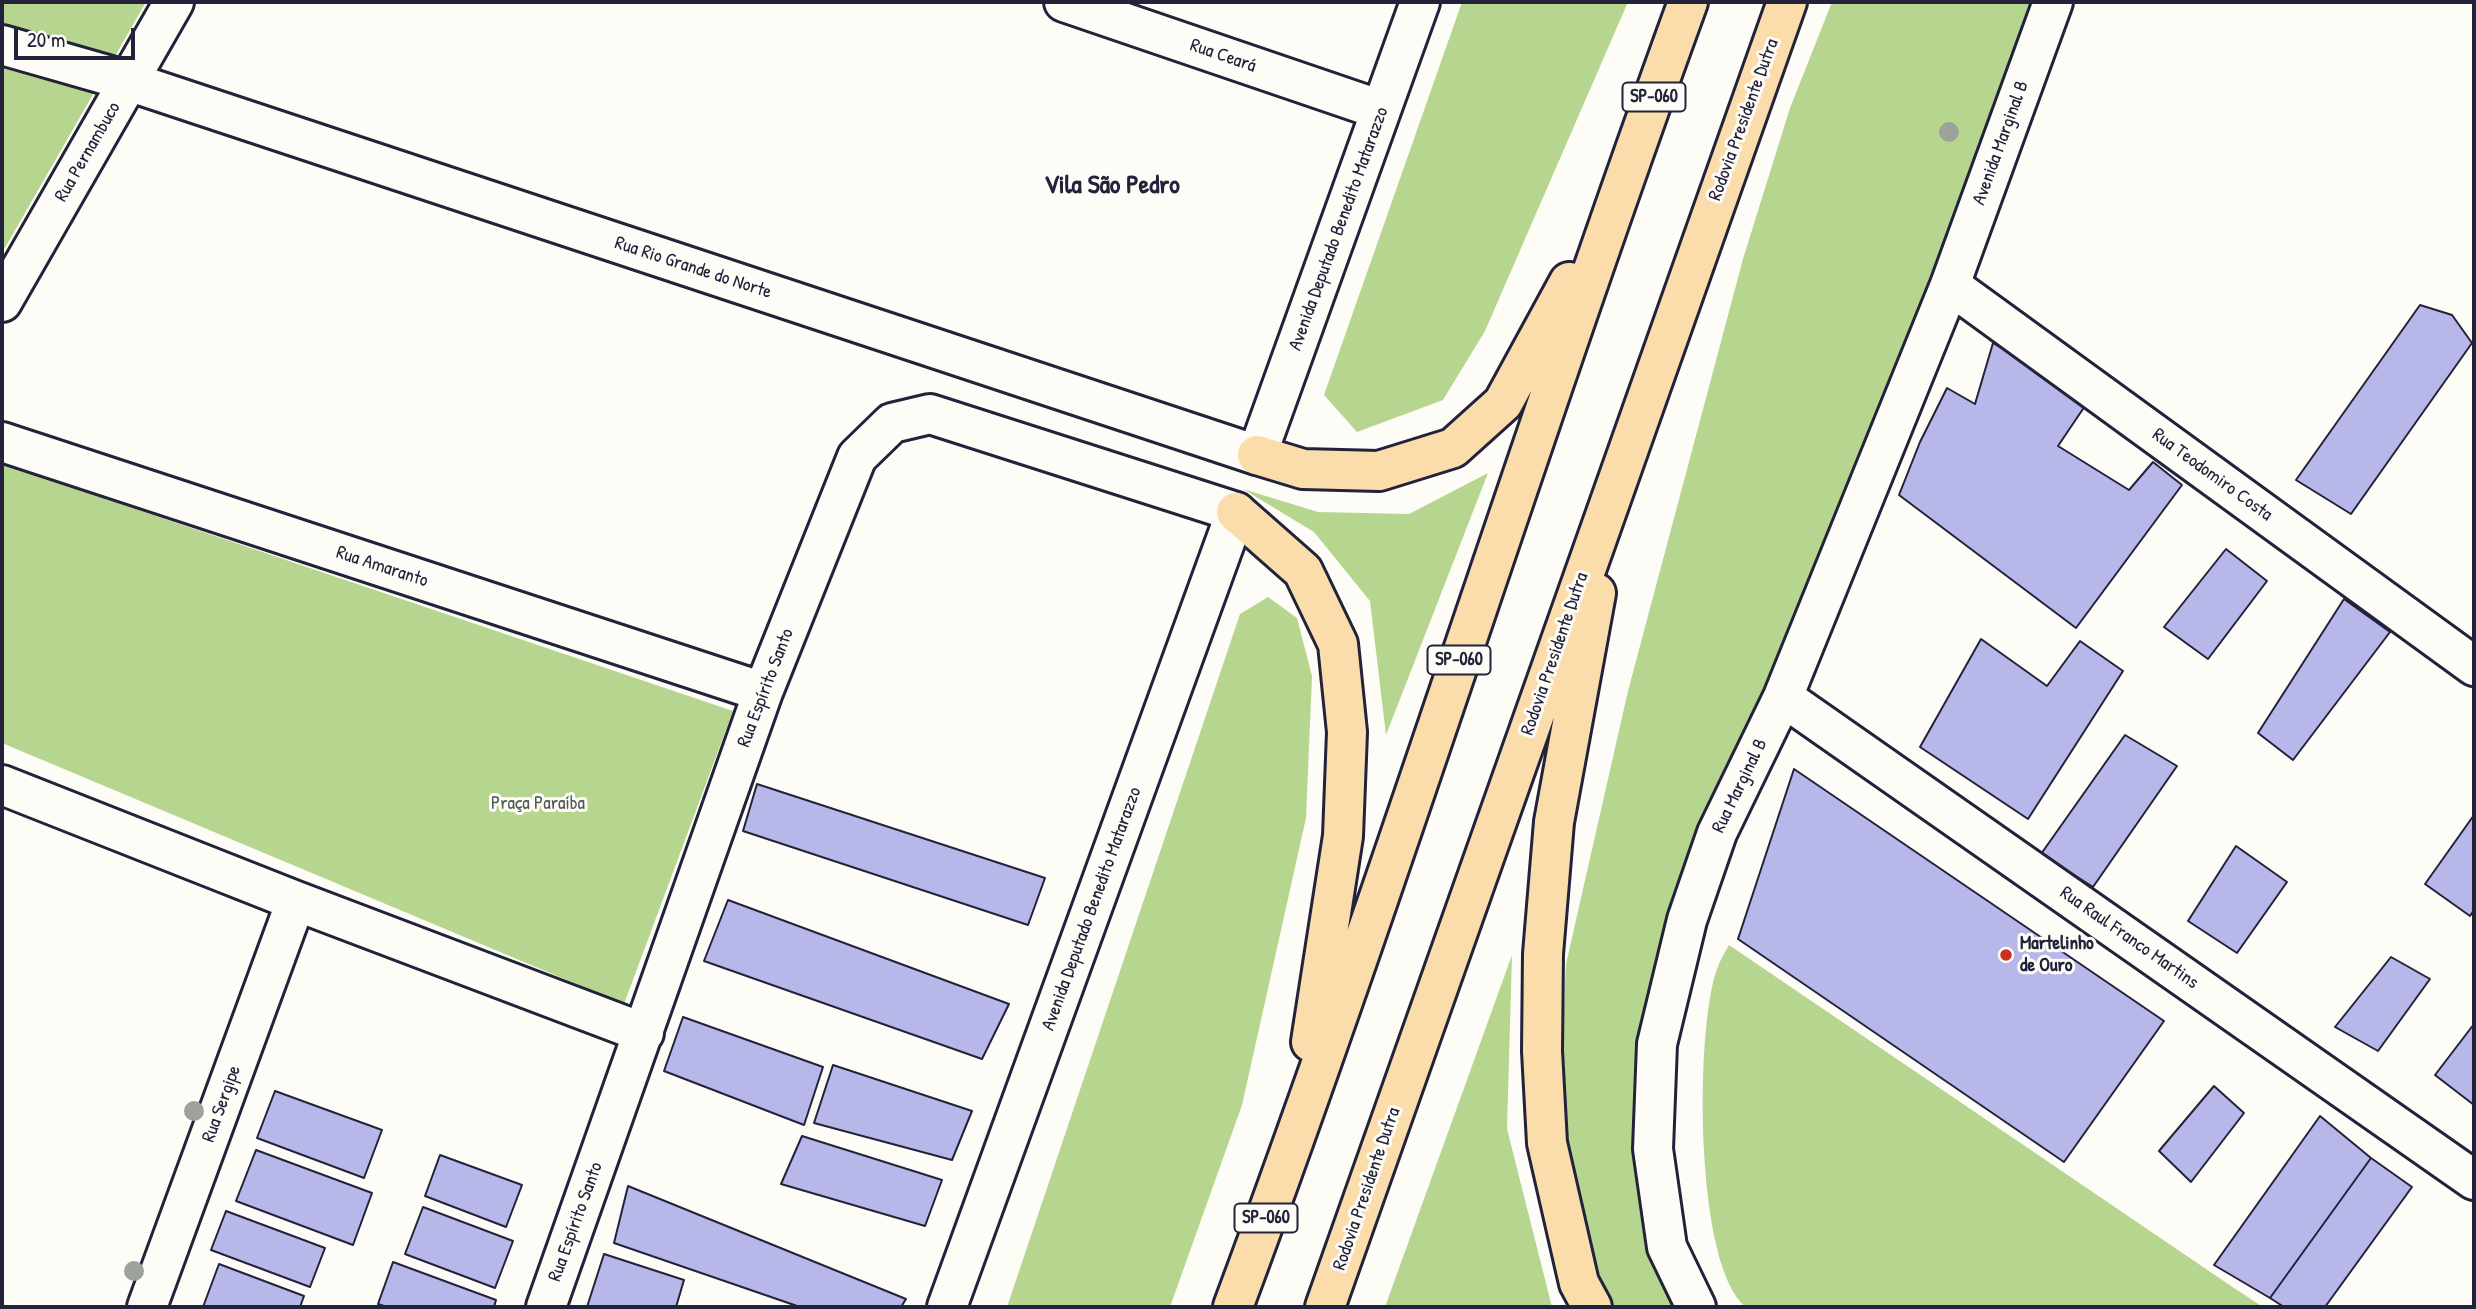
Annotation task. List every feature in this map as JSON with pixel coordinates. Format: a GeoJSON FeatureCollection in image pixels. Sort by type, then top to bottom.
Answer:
{"type":"FeatureCollection","features":[{"type":"Feature","properties":{"kind":"highway","name":"SP-060"},"geometry":{"type":"LineString","coordinates":[[1233,1307],[1299,1128],[1619,191],[1688,2]]}},
{"type":"Feature","properties":{"kind":"highway","name":"Rodovia Presidente Dutra"},"geometry":{"type":"LineString","coordinates":[[1325,1307],[1618,473],[1787,2]]}},
{"type":"Feature","properties":{"kind":"highway"},"geometry":{"type":"LineString","coordinates":[[1257,455],[1303,469],[1378,471],[1453,448],[1503,403],[1619,191]]}},
{"type":"Feature","properties":{"kind":"highway"},"geometry":{"type":"LineString","coordinates":[[1592,1307],[1579,1283],[1547,1143],[1542,1051],[1543,954],[1554,822],[1618,473]]}},
{"type":"Feature","properties":{"kind":"highway"},"geometry":{"type":"LineString","coordinates":[[1236,512],[1303,571],[1338,643],[1346,719],[1343,836],[1323,953],[1299,1128]]}},
{"type":"Feature","properties":{"kind":"street","name":"Rua Pernambuco"},"geometry":{"type":"LineString","coordinates":[[2,302],[174,2]]}},
{"type":"Feature","properties":{"kind":"street","name":"Rua Ceará"},"geometry":{"type":"LineString","coordinates":[[1064,2],[1381,110]]}},
{"type":"Feature","properties":{"kind":"street","name":"Avenida Deputado Benedito Matarazzo"},"geometry":{"type":"LineString","coordinates":[[1257,455],[1420,2]]}},
{"type":"Feature","properties":{"kind":"street","name":"Avenida Marginal B"},"geometry":{"type":"LineString","coordinates":[[1950,285],[2053,2]]}},
{"type":"Feature","properties":{"kind":"street","name":"Rua Rio Grande do Norte"},"geometry":{"type":"LineString","coordinates":[[2,45],[128,82],[1257,455]]}},
{"type":"Feature","properties":{"kind":"street","name":"Rua Teodomiro Costa"},"geometry":{"type":"LineString","coordinates":[[1950,285],[2474,666]]}},
{"type":"Feature","properties":{"kind":"street","name":"Rua Marginal B"},"geometry":{"type":"LineString","coordinates":[[1696,1307],[1667,1247],[1653,1149],[1657,1044],[1686,920],[1717,833],[1783,697],[1950,285]]}},
{"type":"Feature","properties":{"kind":"street","name":"Rua Espírito Santo"},"geometry":{"type":"LineString","coordinates":[[546,1307],[763,692],[857,457],[892,424],[930,414],[1236,512]]}},
{"type":"Feature","properties":{"kind":"street","name":"Rua Amaranto"},"geometry":{"type":"LineString","coordinates":[[2,442],[763,692]]}},
{"type":"Feature","properties":{"kind":"street","name":"Avenida Deputado Benedito Matarazzo"},"geometry":{"type":"LineString","coordinates":[[947,1307],[1236,512]]}},
{"type":"Feature","properties":{"kind":"street","name":"Rua Raul Franco Martins"},"geometry":{"type":"LineString","coordinates":[[1783,697],[2474,1180]]}},
{"type":"Feature","properties":{"kind":"street"},"geometry":{"type":"LineString","coordinates":[[2,785],[296,901],[644,1033]]}},
{"type":"Feature","properties":{"kind":"street","name":"Rua Sergipe"},"geometry":{"type":"LineString","coordinates":[[147,1307],[296,901]]}},
{"type":"Feature","properties":{"kind":"green space"},"geometry":{"type":"Polygon","coordinates":[[[2,2],[146,2],[2,253],[2,2]]]}},
{"type":"Feature","properties":{"kind":"green space"},"geometry":{"type":"Polygon","coordinates":[[[1462,2],[1628,2],[1485,331],[1443,400],[1357,432],[1324,395],[1462,2]]]}},
{"type":"Feature","properties":{"kind":"green space"},"geometry":{"type":"Polygon","coordinates":[[[1832,2],[2030,2],[1944,240],[1646,1017],[1684,1307],[1616,1307],[1600,1285],[1578,1199],[1560,1098],[1566,964],[1628,691],[1743,259],[1790,108],[1832,2]]]}},
{"type":"Feature","properties":{"kind":"green space","name":"Praça Paraíba"},"geometry":{"type":"Polygon","coordinates":[[[2,464],[733,711],[624,1004],[2,743],[2,464]]]}},
{"type":"Feature","properties":{"kind":"green space"},"geometry":{"type":"Polygon","coordinates":[[[1488,473],[1386,735],[1370,601],[1314,532],[1243,489],[1318,512],[1409,514],[1488,473]]]}},
{"type":"Feature","properties":{"kind":"green space"},"geometry":{"type":"Polygon","coordinates":[[[1268,597],[1297,618],[1312,676],[1306,818],[1242,1105],[1170,1307],[1007,1307],[1240,614],[1268,597]]]}},
{"type":"Feature","properties":{"kind":"green space"},"geometry":{"type":"Polygon","coordinates":[[[1729,945],[2263,1307],[1746,1307],[1729,1283],[1716,1246],[1708,1198],[1704,1145],[1705,1041],[1710,999],[1717,969],[1729,945]]]}},
{"type":"Feature","properties":{"kind":"green space"},"geometry":{"type":"Polygon","coordinates":[[[1512,955],[1507,1129],[1552,1307],[1385,1307],[1512,955]]]}},
{"type":"Feature","properties":{"kind":"building"},"geometry":{"type":"Polygon","coordinates":[[[2420,305],[2452,315],[2472,343],[2351,514],[2296,480],[2420,305]]]}},
{"type":"Feature","properties":{"kind":"building"},"geometry":{"type":"Polygon","coordinates":[[[1993,343],[2089,400],[2058,446],[2129,490],[2153,462],[2182,485],[2076,628],[1899,495],[1920,442],[1947,388],[1975,404],[1993,343]]]}},
{"type":"Feature","properties":{"kind":"building"},"geometry":{"type":"Polygon","coordinates":[[[2226,549],[2267,581],[2208,659],[2164,627],[2226,549]]]}},
{"type":"Feature","properties":{"kind":"building"},"geometry":{"type":"Polygon","coordinates":[[[2344,599],[2390,632],[2293,760],[2258,733],[2344,599]]]}},
{"type":"Feature","properties":{"kind":"building"},"geometry":{"type":"Polygon","coordinates":[[[1981,639],[2047,686],[2080,641],[2123,671],[2028,819],[1920,747],[1981,639]]]}},
{"type":"Feature","properties":{"kind":"building"},"geometry":{"type":"Polygon","coordinates":[[[2125,735],[2177,766],[2093,887],[2041,854],[2125,735]]]}},
{"type":"Feature","properties":{"kind":"building"},"geometry":{"type":"Polygon","coordinates":[[[1794,769],[2164,1021],[2064,1162],[1738,939],[1794,769]]]}},
{"type":"Feature","properties":{"kind":"building"},"geometry":{"type":"Polygon","coordinates":[[[757,784],[1045,878],[1028,925],[743,831],[757,784]]]}},
{"type":"Feature","properties":{"kind":"building"},"geometry":{"type":"Polygon","coordinates":[[[2474,815],[2474,910],[2470,916],[2425,884],[2474,815]]]}},
{"type":"Feature","properties":{"kind":"building"},"geometry":{"type":"Polygon","coordinates":[[[2236,846],[2287,882],[2237,953],[2188,921],[2236,846]]]}},
{"type":"Feature","properties":{"kind":"building"},"geometry":{"type":"Polygon","coordinates":[[[728,900],[1009,1004],[982,1059],[704,961],[728,900]]]}},
{"type":"Feature","properties":{"kind":"building"},"geometry":{"type":"Polygon","coordinates":[[[2391,957],[2430,979],[2378,1051],[2335,1027],[2391,957]]]}},
{"type":"Feature","properties":{"kind":"building"},"geometry":{"type":"Polygon","coordinates":[[[683,1017],[823,1067],[804,1125],[664,1071],[683,1017]]]}},
{"type":"Feature","properties":{"kind":"building"},"geometry":{"type":"Polygon","coordinates":[[[2474,1024],[2474,1105],[2435,1075],[2474,1024]]]}},
{"type":"Feature","properties":{"kind":"building"},"geometry":{"type":"Polygon","coordinates":[[[833,1065],[972,1111],[952,1160],[814,1123],[833,1065]]]}},
{"type":"Feature","properties":{"kind":"building"},"geometry":{"type":"Polygon","coordinates":[[[2214,1086],[2244,1113],[2191,1182],[2159,1151],[2214,1086]]]}},
{"type":"Feature","properties":{"kind":"building"},"geometry":{"type":"Polygon","coordinates":[[[275,1091],[382,1130],[364,1178],[257,1138],[275,1091]]]}},
{"type":"Feature","properties":{"kind":"building"},"geometry":{"type":"Polygon","coordinates":[[[2320,1116],[2371,1158],[2270,1298],[2214,1265],[2320,1116]]]}},
{"type":"Feature","properties":{"kind":"building"},"geometry":{"type":"Polygon","coordinates":[[[802,1136],[942,1180],[925,1226],[781,1184],[802,1136]]]}},
{"type":"Feature","properties":{"kind":"building"},"geometry":{"type":"Polygon","coordinates":[[[256,1150],[372,1193],[353,1245],[236,1201],[256,1150]]]}},
{"type":"Feature","properties":{"kind":"building"},"geometry":{"type":"Polygon","coordinates":[[[440,1155],[522,1185],[506,1227],[425,1196],[440,1155]]]}},
{"type":"Feature","properties":{"kind":"building"},"geometry":{"type":"Polygon","coordinates":[[[2371,1158],[2412,1187],[2325,1307],[2284,1307],[2270,1298],[2371,1158]]]}},
{"type":"Feature","properties":{"kind":"building"},"geometry":{"type":"Polygon","coordinates":[[[628,1186],[906,1299],[901,1307],[800,1307],[614,1243],[628,1186]]]}},
{"type":"Feature","properties":{"kind":"building"},"geometry":{"type":"Polygon","coordinates":[[[423,1207],[513,1241],[495,1288],[405,1254],[423,1207]]]}},
{"type":"Feature","properties":{"kind":"building"},"geometry":{"type":"Polygon","coordinates":[[[226,1211],[325,1248],[310,1287],[211,1250],[226,1211]]]}},
{"type":"Feature","properties":{"kind":"building"},"geometry":{"type":"Polygon","coordinates":[[[604,1254],[684,1280],[676,1307],[587,1307],[604,1254]]]}},
{"type":"Feature","properties":{"kind":"building"},"geometry":{"type":"Polygon","coordinates":[[[393,1262],[496,1300],[494,1307],[387,1307],[378,1304],[393,1262]]]}},
{"type":"Feature","properties":{"kind":"building"},"geometry":{"type":"Polygon","coordinates":[[[219,1264],[304,1296],[300,1307],[203,1307],[219,1264]]]}},
{"type":"Feature","properties":{"kind":"place","name":"Martelinho de Ouro"},"geometry":{"type":"Point","coordinates":[2006,955]}},
{"type":"Feature","properties":{"kind":"district","name":"Vila São Pedro"},"geometry":{"type":"Point","coordinates":[1112,186]}}]}
